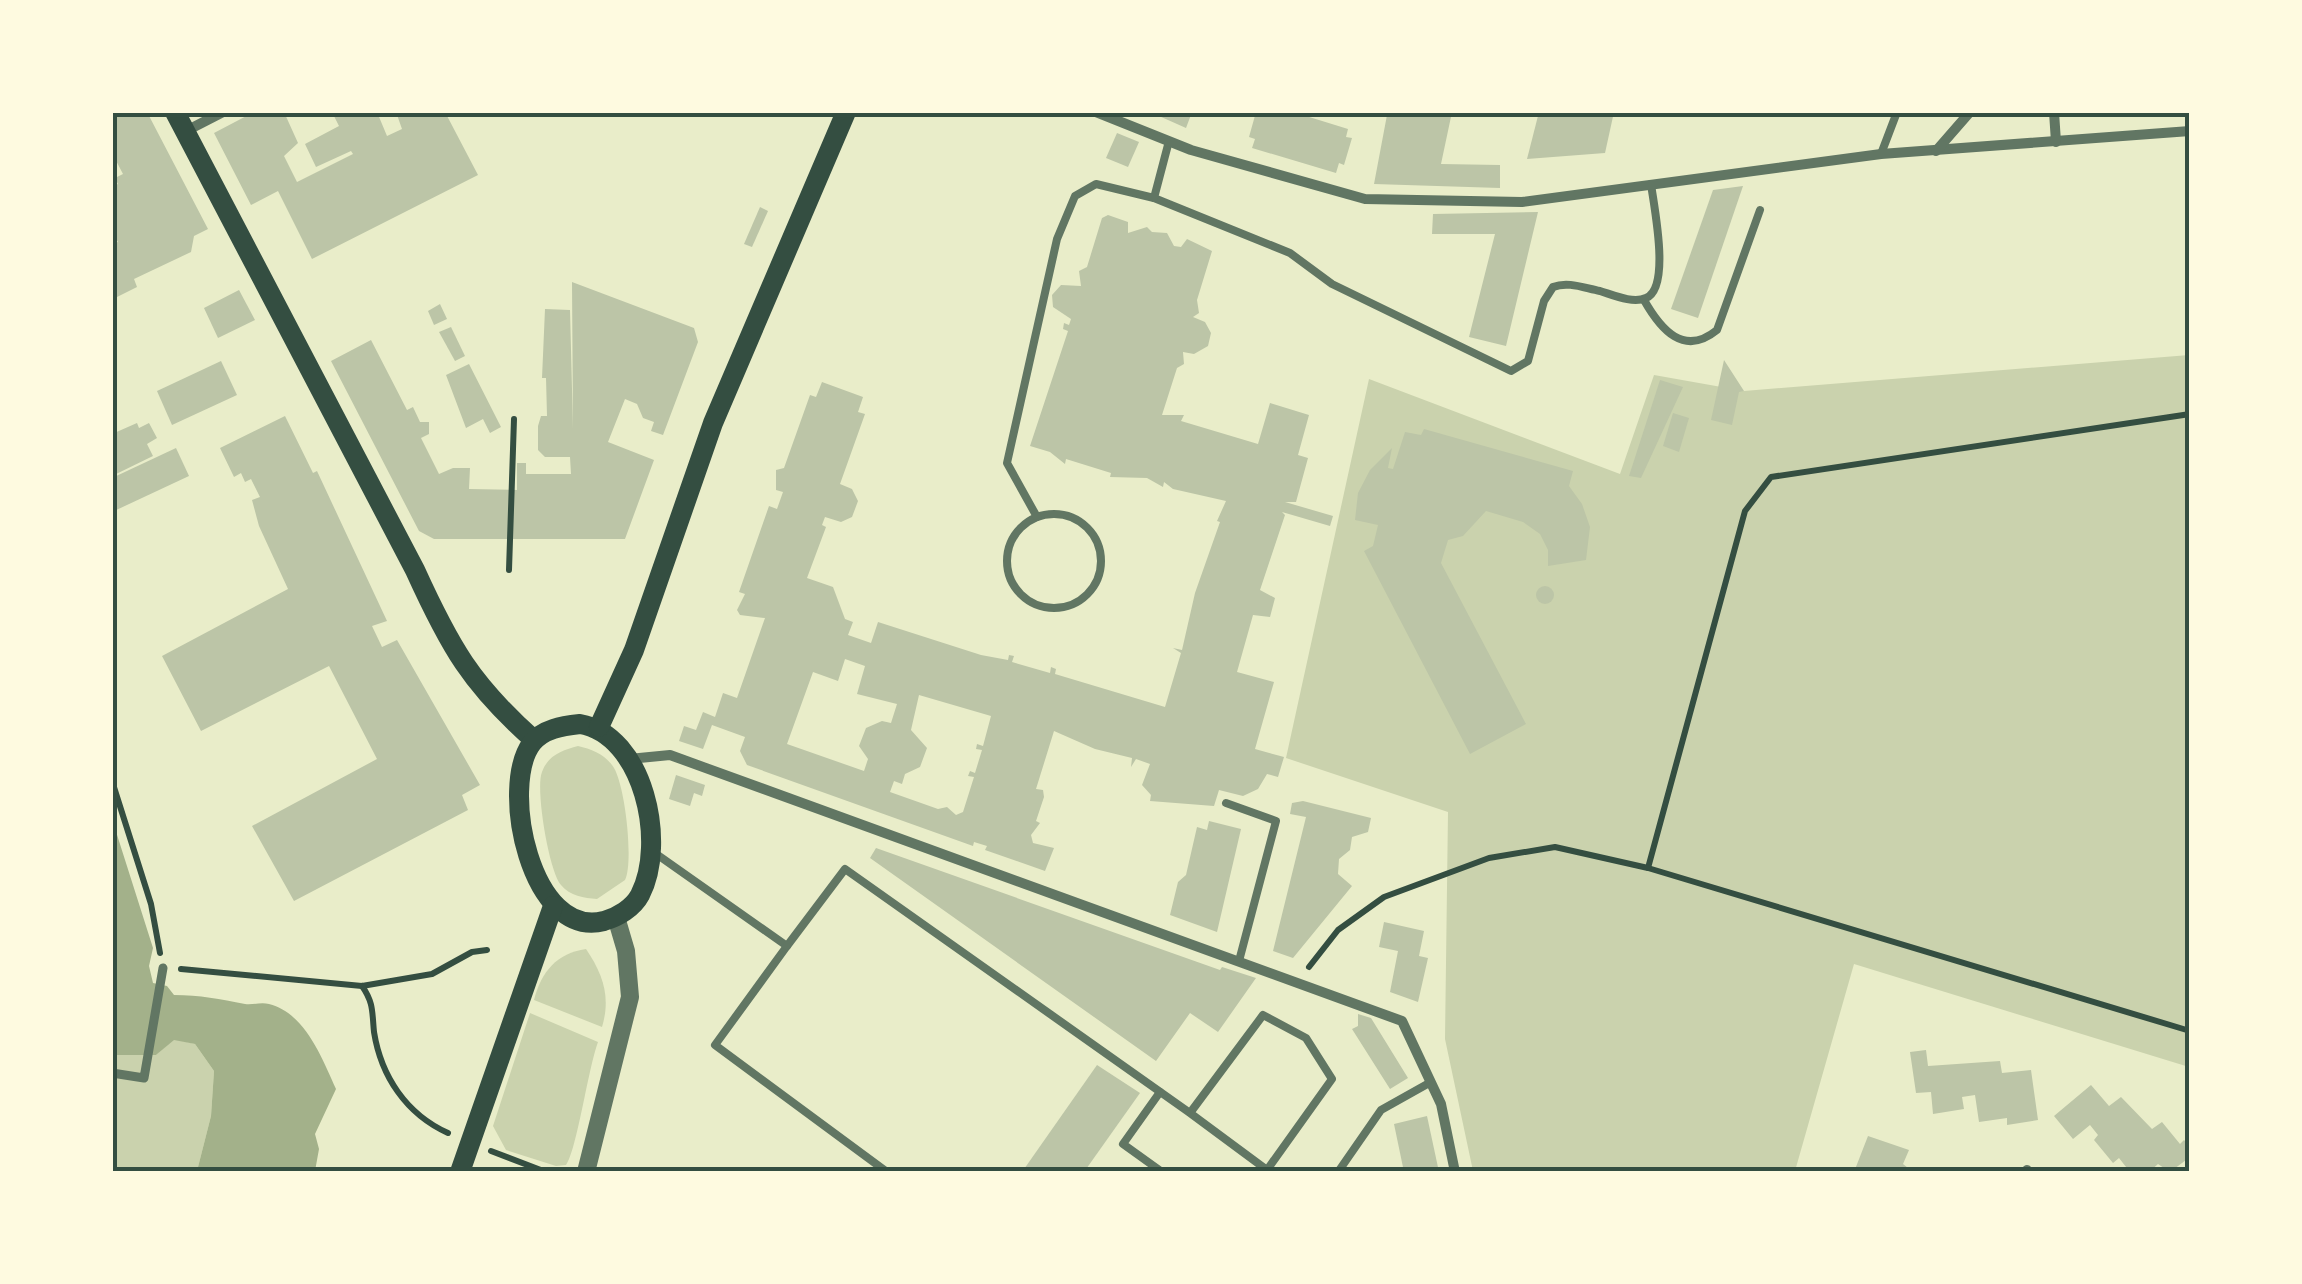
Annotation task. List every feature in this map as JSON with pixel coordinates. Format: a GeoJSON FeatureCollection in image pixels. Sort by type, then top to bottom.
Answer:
{"type":"FeatureCollection","features":[{"type":"Feature","properties":{"kind":"main road"},"geometry":{"type":"LineString","coordinates":[[599,728],[634,650],[713,423],[846,112]]}},
{"type":"Feature","properties":{"kind":"main road"},"geometry":{"type":"LineString","coordinates":[[180,122],[406,553],[450,647],[485,696],[534,740]]}},
{"type":"Feature","properties":{"kind":"main road"},"geometry":{"type":"LineString","coordinates":[[562,726],[599,728],[629,759],[648,814],[652,850],[649,878],[636,902],[616,918],[588,925],[553,906],[539,888],[525,836],[522,769],[534,740],[562,726]]}},
{"type":"Feature","properties":{"kind":"main road"},"geometry":{"type":"LineString","coordinates":[[465,1170],[469,1143],[553,906]]}},
{"type":"Feature","properties":{"kind":"street"},"geometry":{"type":"LineString","coordinates":[[180,122],[222,112]]}},
{"type":"Feature","properties":{"kind":"street"},"geometry":{"type":"LineString","coordinates":[[1096,112],[1169,141],[1365,199],[1522,202],[1881,154],[2190,131]]}},
{"type":"Feature","properties":{"kind":"street"},"geometry":{"type":"LineString","coordinates":[[1935,152],[1970,112]]}},
{"type":"Feature","properties":{"kind":"street"},"geometry":{"type":"LineString","coordinates":[[2054,112],[2056,142]]}},
{"type":"Feature","properties":{"kind":"street"},"geometry":{"type":"LineString","coordinates":[[629,759],[670,756],[1402,1020],[1441,1104],[1455,1172]]}},
{"type":"Feature","properties":{"kind":"street"},"geometry":{"type":"LineString","coordinates":[[586,1172],[630,997],[626,951],[616,918]]}},
{"type":"Feature","properties":{"kind":"street"},"geometry":{"type":"LineString","coordinates":[[112,1073],[144,1078],[163,968]]}},
{"type":"Feature","properties":{"kind":"lane"},"geometry":{"type":"LineString","coordinates":[[1881,154],[1897,112]]}},
{"type":"Feature","properties":{"kind":"lane"},"geometry":{"type":"LineString","coordinates":[[1154,198],[1169,141]]}},
{"type":"Feature","properties":{"kind":"lane"},"geometry":{"type":"LineString","coordinates":[[1036,517],[1007,463],[1056,239],[1076,196],[1096,184],[1154,198],[1290,253],[1332,284],[1511,371],[1528,361],[1544,301],[1553,287],[1570,284],[1644,300],[1671,335],[1689,342],[1704,341],[1717,330],[1760,210]]}},
{"type":"Feature","properties":{"kind":"lane"},"geometry":{"type":"LineString","coordinates":[[1644,300],[1654,293],[1661,277],[1651,184]]}},
{"type":"Feature","properties":{"kind":"lane"},"geometry":{"type":"LineString","coordinates":[[1068,515],[1093,533],[1100,547],[1099,577],[1092,590],[1067,607],[1036,605],[1022,597],[1007,569],[1012,538],[1036,517],[1068,515]]}},
{"type":"Feature","properties":{"kind":"lane"},"geometry":{"type":"LineString","coordinates":[[1226,803],[1276,821],[1239,961]]}},
{"type":"Feature","properties":{"kind":"lane"},"geometry":{"type":"LineString","coordinates":[[652,850],[787,946]]}},
{"type":"Feature","properties":{"kind":"lane"},"geometry":{"type":"LineString","coordinates":[[888,1172],[715,1045],[845,869],[1266,1170],[1332,1078],[1306,1038],[1262,1015],[1190,1113]]}},
{"type":"Feature","properties":{"kind":"lane"},"geometry":{"type":"LineString","coordinates":[[1338,1172],[1381,1110],[1431,1082]]}},
{"type":"Feature","properties":{"kind":"lane"},"geometry":{"type":"LineString","coordinates":[[1160,1092],[1123,1144],[1162,1172]]}},
{"type":"Feature","properties":{"kind":"path"},"geometry":{"type":"LineString","coordinates":[[1648,868],[1746,511],[1771,477],[2190,414]]}},
{"type":"Feature","properties":{"kind":"path"},"geometry":{"type":"LineString","coordinates":[[508,570],[514,419]]}},
{"type":"Feature","properties":{"kind":"path"},"geometry":{"type":"LineString","coordinates":[[112,781],[150,904],[163,968],[362,986],[432,974],[472,952],[486,950]]}},
{"type":"Feature","properties":{"kind":"path"},"geometry":{"type":"LineString","coordinates":[[1296,982],[1338,930],[1384,897],[1489,858],[1555,847],[1648,868],[2190,1031]]}},
{"type":"Feature","properties":{"kind":"path"},"geometry":{"type":"LineString","coordinates":[[362,986],[373,1002],[380,1059],[388,1079],[410,1106],[438,1129],[546,1172]]}},
{"type":"Feature","properties":{"kind":"shaded area"},"geometry":{"type":"Polygon","coordinates":[[[2189,355],[2189,1067],[1854,964],[1795,1171],[1473,1171],[1445,1039],[1448,812],[1286,758],[1369,379],[1620,474],[1654,375],[1744,391],[2189,355]]]}},
{"type":"Feature","properties":{"kind":"shaded area"},"geometry":{"type":"Polygon","coordinates":[[[578,746],[597,752],[612,765],[621,787],[627,822],[629,857],[625,880],[597,899],[573,894],[556,877],[542,811],[540,781],[545,766],[557,754],[578,746]]]}},
{"type":"Feature","properties":{"kind":"shaded area"},"geometry":{"type":"Polygon","coordinates":[[[112,819],[153,948],[149,966],[153,983],[167,986],[174,995],[266,1003],[282,1009],[302,1027],[318,1051],[336,1089],[315,1134],[319,1149],[315,1171],[197,1171],[211,1116],[214,1071],[195,1044],[174,1040],[156,1055],[113,1055],[112,819]]]}},
{"type":"Feature","properties":{"kind":"shaded area"},"geometry":{"type":"Polygon","coordinates":[[[586,949],[604,986],[602,1027],[534,1000],[552,966],[567,955],[586,949]]]}},
{"type":"Feature","properties":{"kind":"shaded area"},"geometry":{"type":"Polygon","coordinates":[[[530,1013],[598,1042],[566,1165],[556,1166],[506,1150],[493,1126],[530,1013]]]}},
{"type":"Feature","properties":{"kind":"shaded area"},"geometry":{"type":"Polygon","coordinates":[[[174,1039],[195,1044],[214,1071],[211,1116],[197,1171],[113,1171],[112,1055],[156,1055],[174,1039]]]}},
{"type":"Feature","properties":{"kind":"building"},"geometry":{"type":"Polygon","coordinates":[[[112,112],[147,112],[208,229],[194,236],[191,252],[134,279],[137,287],[117,297],[112,296],[112,244],[118,242],[112,231],[112,187],[118,184],[115,178],[123,174],[112,153],[112,112]]]}},
{"type":"Feature","properties":{"kind":"building"},"geometry":{"type":"Polygon","coordinates":[[[254,112],[284,112],[298,143],[284,156],[297,182],[353,154],[351,151],[316,167],[305,144],[339,126],[332,112],[377,112],[387,136],[402,129],[396,112],[445,112],[478,175],[312,259],[278,191],[251,205],[214,133],[254,112]]]}},
{"type":"Feature","properties":{"kind":"building"},"geometry":{"type":"Polygon","coordinates":[[[1150,112],[1192,112],[1186,128],[1150,112]]]}},
{"type":"Feature","properties":{"kind":"building"},"geometry":{"type":"Polygon","coordinates":[[[1256,112],[1307,112],[1306,116],[1348,129],[1346,137],[1352,138],[1344,165],[1339,163],[1336,173],[1252,148],[1255,139],[1249,137],[1256,112]]]}},
{"type":"Feature","properties":{"kind":"building"},"geometry":{"type":"Polygon","coordinates":[[[1395,112],[1452,112],[1441,164],[1500,165],[1500,188],[1374,184],[1387,115],[1394,116],[1395,112]]]}},
{"type":"Feature","properties":{"kind":"building"},"geometry":{"type":"Polygon","coordinates":[[[1539,112],[1614,112],[1605,153],[1527,159],[1539,112]]]}},
{"type":"Feature","properties":{"kind":"building"},"geometry":{"type":"Polygon","coordinates":[[[1117,133],[1139,142],[1128,167],[1106,158],[1117,133]]]}},
{"type":"Feature","properties":{"kind":"building"},"geometry":{"type":"Polygon","coordinates":[[[1743,186],[1698,318],[1671,309],[1713,190],[1743,186]]]}},
{"type":"Feature","properties":{"kind":"building"},"geometry":{"type":"Polygon","coordinates":[[[760,207],[768,211],[752,247],[744,244],[760,207]]]}},
{"type":"Feature","properties":{"kind":"building"},"geometry":{"type":"Polygon","coordinates":[[[1538,212],[1506,346],[1469,337],[1495,234],[1432,234],[1433,214],[1538,212]]]}},
{"type":"Feature","properties":{"kind":"building"},"geometry":{"type":"Polygon","coordinates":[[[1108,215],[1128,222],[1128,233],[1147,227],[1152,232],[1167,233],[1174,246],[1181,247],[1187,239],[1212,251],[1197,300],[1199,313],[1193,317],[1205,322],[1211,333],[1208,346],[1194,354],[1183,352],[1184,364],[1177,368],[1162,415],[1184,415],[1181,421],[1258,444],[1270,403],[1309,415],[1298,455],[1308,458],[1296,502],[1285,502],[1333,516],[1330,526],[1282,512],[1285,515],[1260,590],[1275,598],[1270,617],[1253,615],[1237,672],[1274,682],[1255,749],[1284,757],[1278,777],[1267,774],[1258,789],[1243,796],[1219,790],[1214,806],[1150,801],[1151,795],[1142,785],[1150,764],[1136,759],[1131,767],[1132,758],[1095,749],[1054,731],[1036,789],[1043,790],[1044,797],[1036,821],[1040,823],[1031,835],[1033,843],[1054,848],[1045,871],[985,850],[987,846],[974,842],[973,846],[747,765],[740,751],[745,737],[712,725],[703,749],[679,741],[684,726],[696,730],[703,712],[715,717],[723,693],[737,698],[765,618],[740,615],[737,610],[745,594],[739,592],[769,506],[777,509],[783,492],[776,490],[776,470],[784,468],[810,395],[816,397],[822,382],[863,397],[858,412],[865,414],[840,484],[852,489],[858,501],[852,517],[841,522],[825,517],[822,525],[826,527],[807,578],[833,587],[845,619],[853,622],[848,635],[871,643],[878,622],[981,655],[1008,660],[1009,655],[1014,656],[1012,662],[1050,673],[1051,667],[1056,669],[1055,674],[1165,707],[1181,653],[1173,648],[1182,650],[1195,593],[1226,501],[1173,489],[1164,482],[1163,487],[1147,478],[1110,477],[1111,473],[1066,459],[1065,464],[1050,452],[1030,446],[1068,331],[1063,329],[1064,323],[1069,325],[1071,319],[1053,307],[1052,295],[1061,285],[1081,286],[1079,271],[1087,267],[1102,218],[1108,215]],[[845,659],[838,681],[813,672],[787,744],[864,771],[868,759],[859,746],[866,728],[882,721],[891,723],[897,704],[857,694],[865,666],[845,659]],[[919,695],[911,730],[927,748],[920,767],[905,774],[902,784],[894,781],[890,792],[938,809],[947,807],[956,815],[963,812],[974,777],[968,776],[970,771],[975,773],[982,750],[976,749],[977,744],[983,746],[991,716],[919,695]]]}},
{"type":"Feature","properties":{"kind":"building"},"geometry":{"type":"Polygon","coordinates":[[[572,282],[694,328],[698,342],[663,435],[651,431],[654,422],[643,418],[637,404],[625,399],[608,442],[654,460],[625,539],[434,539],[419,531],[331,361],[371,340],[407,410],[413,407],[420,422],[429,422],[429,434],[421,438],[439,474],[453,468],[470,468],[469,489],[517,490],[517,463],[526,463],[526,474],[571,474],[570,457],[545,457],[538,450],[538,426],[541,416],[547,416],[546,378],[542,378],[545,309],[570,310],[573,429],[572,282]]]}},
{"type":"Feature","properties":{"kind":"building"},"geometry":{"type":"Polygon","coordinates":[[[239,290],[255,320],[218,338],[204,308],[239,290]]]}},
{"type":"Feature","properties":{"kind":"building"},"geometry":{"type":"Polygon","coordinates":[[[440,304],[447,319],[434,325],[428,311],[440,304]]]}},
{"type":"Feature","properties":{"kind":"building"},"geometry":{"type":"Polygon","coordinates":[[[451,327],[465,356],[455,361],[439,332],[451,327]]]}},
{"type":"Feature","properties":{"kind":"building"},"geometry":{"type":"Polygon","coordinates":[[[1724,360],[1744,391],[1739,392],[1732,425],[1711,420],[1724,360]]]}},
{"type":"Feature","properties":{"kind":"building"},"geometry":{"type":"Polygon","coordinates":[[[221,361],[237,395],[172,425],[157,391],[221,361]]]}},
{"type":"Feature","properties":{"kind":"building"},"geometry":{"type":"Polygon","coordinates":[[[469,364],[501,427],[490,433],[483,419],[466,428],[446,375],[469,364]]]}},
{"type":"Feature","properties":{"kind":"building"},"geometry":{"type":"Polygon","coordinates":[[[1660,380],[1683,387],[1641,478],[1629,476],[1660,380]]]}},
{"type":"Feature","properties":{"kind":"building"},"geometry":{"type":"Polygon","coordinates":[[[1673,413],[1689,418],[1679,452],[1663,446],[1673,413]]]}},
{"type":"Feature","properties":{"kind":"building"},"geometry":{"type":"Polygon","coordinates":[[[285,416],[313,473],[317,471],[387,621],[372,626],[382,647],[397,640],[480,785],[462,795],[468,810],[294,901],[252,826],[377,759],[329,666],[201,731],[162,656],[288,589],[259,526],[252,500],[260,497],[251,479],[245,482],[241,473],[234,477],[220,448],[285,416]]]}},
{"type":"Feature","properties":{"kind":"building"},"geometry":{"type":"Polygon","coordinates":[[[137,423],[139,428],[149,423],[157,438],[147,444],[153,456],[112,476],[112,434],[137,423]]]}},
{"type":"Feature","properties":{"kind":"building"},"geometry":{"type":"Polygon","coordinates":[[[1424,429],[1573,471],[1569,486],[1582,504],[1590,527],[1586,560],[1548,566],[1548,550],[1540,534],[1523,522],[1486,511],[1463,536],[1448,540],[1441,563],[1526,724],[1470,754],[1364,551],[1373,546],[1378,525],[1355,520],[1358,493],[1370,470],[1392,448],[1388,468],[1393,469],[1405,432],[1421,435],[1424,429]]]}},
{"type":"Feature","properties":{"kind":"building"},"geometry":{"type":"Polygon","coordinates":[[[176,448],[189,476],[112,512],[112,478],[176,448]]]}},
{"type":"Feature","properties":{"kind":"building"},"geometry":{"type":"Polygon","coordinates":[[[1545,586],[1554,595],[1545,604],[1536,595],[1545,586]]]}},
{"type":"Feature","properties":{"kind":"building"},"geometry":{"type":"Polygon","coordinates":[[[676,775],[705,785],[702,796],[694,793],[690,806],[669,799],[676,775]]]}},
{"type":"Feature","properties":{"kind":"building"},"geometry":{"type":"Polygon","coordinates":[[[1303,801],[1371,818],[1368,832],[1352,837],[1350,850],[1339,859],[1338,874],[1352,886],[1293,958],[1273,951],[1306,817],[1290,814],[1292,803],[1303,801]]]}},
{"type":"Feature","properties":{"kind":"building"},"geometry":{"type":"Polygon","coordinates":[[[1209,821],[1241,829],[1217,932],[1170,915],[1178,882],[1186,875],[1197,827],[1207,830],[1209,821]]]}},
{"type":"Feature","properties":{"kind":"building"},"geometry":{"type":"Polygon","coordinates":[[[876,848],[1220,970],[1222,967],[1256,978],[1218,1032],[1190,1013],[1156,1061],[870,858],[876,848]]]}},
{"type":"Feature","properties":{"kind":"building"},"geometry":{"type":"Polygon","coordinates":[[[1384,922],[1424,931],[1419,956],[1428,958],[1418,1002],[1390,992],[1398,951],[1379,947],[1384,922]]]}},
{"type":"Feature","properties":{"kind":"building"},"geometry":{"type":"Polygon","coordinates":[[[1358,1014],[1371,1018],[1408,1078],[1390,1089],[1352,1029],[1358,1026],[1358,1014]]]}},
{"type":"Feature","properties":{"kind":"building"},"geometry":{"type":"Polygon","coordinates":[[[1926,1050],[1928,1066],[2000,1061],[2002,1073],[2031,1070],[2038,1120],[2007,1125],[2007,1118],[1979,1122],[1975,1095],[1962,1097],[1964,1109],[1933,1114],[1931,1092],[1916,1093],[1910,1052],[1926,1050]]]}},
{"type":"Feature","properties":{"kind":"building"},"geometry":{"type":"Polygon","coordinates":[[[1097,1065],[1140,1093],[1084,1172],[1022,1172],[1097,1065]]]}},
{"type":"Feature","properties":{"kind":"building"},"geometry":{"type":"Polygon","coordinates":[[[2091,1085],[2109,1106],[2121,1097],[2152,1129],[2162,1122],[2180,1144],[2184,1140],[2190,1146],[2190,1157],[2170,1172],[2158,1164],[2149,1172],[2130,1172],[2119,1158],[2113,1163],[2094,1140],[2098,1135],[2090,1125],[2073,1139],[2054,1116],[2091,1085]]]}},
{"type":"Feature","properties":{"kind":"building"},"geometry":{"type":"Polygon","coordinates":[[[1427,1116],[1439,1172],[1404,1172],[1394,1124],[1427,1116]]]}},
{"type":"Feature","properties":{"kind":"building"},"geometry":{"type":"Polygon","coordinates":[[[1868,1136],[1909,1150],[1903,1164],[1913,1172],[1854,1172],[1868,1136]]]}}]}
